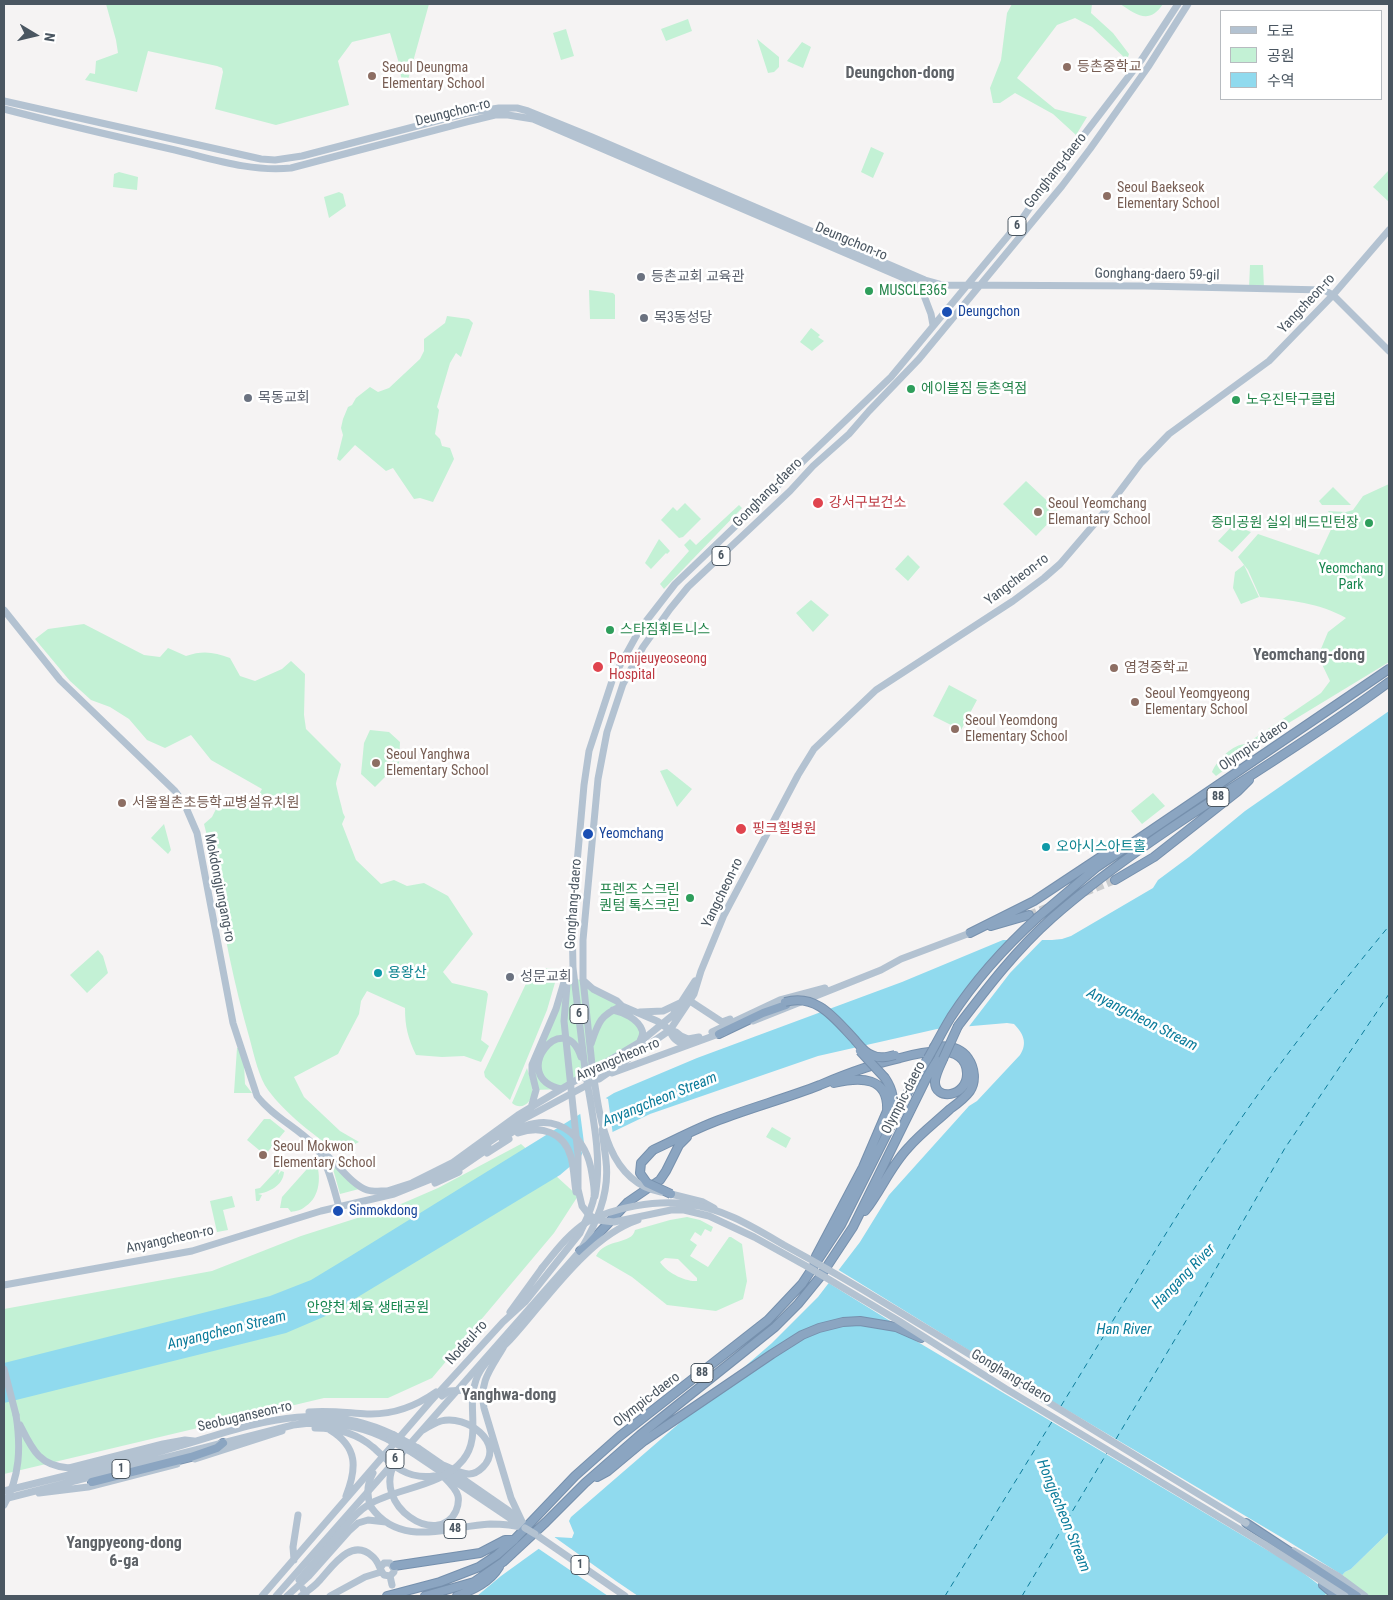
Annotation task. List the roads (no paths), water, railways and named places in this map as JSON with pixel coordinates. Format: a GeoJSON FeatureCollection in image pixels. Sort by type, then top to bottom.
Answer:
{"type":"FeatureCollection","features":[{"type":"Feature","properties":{"kind":"highway","name":"Olympic-daero"},"geometry":{"type":"LineString","coordinates":[[387,1596],[440,1582],[479,1567],[497,1555],[514,1540],[575,1476],[620,1436],[768,1320],[802,1284],[841,1225],[910,1090],[952,1016],[999,956],[1038,917],[1098,866],[1389,669]]}},
{"type":"Feature","properties":{"kind":"highway","name":"Olympic-daero"},"geometry":{"type":"LineString","coordinates":[[425,1596],[474,1582],[503,1562],[585,1483],[640,1435],[774,1327],[798,1304],[820,1277],[853,1227],[927,1077],[941,1058],[958,1026],[1008,962],[1052,919],[1093,885],[1183,819],[1389,682]]}},
{"type":"Feature","properties":{"kind":"highway"},"geometry":{"type":"LineString","coordinates":[[1115,880],[1154,857],[1238,791],[1256,772]]}},
{"type":"Feature","properties":{"kind":"highway"},"geometry":{"type":"LineString","coordinates":[[970,933],[1034,901],[1105,854],[1124,848]]}},
{"type":"Feature","properties":{"kind":"highway"},"geometry":{"type":"LineString","coordinates":[[970,933],[1029,915]]}},
{"type":"Feature","properties":{"kind":"highway"},"geometry":{"type":"LineString","coordinates":[[718,1034],[786,1004],[807,1000],[817,1004],[830,1014],[864,1051],[872,1056],[895,1055],[944,1046],[953,1047],[968,1057],[972,1066],[973,1083],[970,1091],[908,1147],[853,1227]]}},
{"type":"Feature","properties":{"kind":"highway"},"geometry":{"type":"LineString","coordinates":[[762,1009],[786,1004],[806,1005],[821,1011],[885,1078],[893,1094],[893,1103],[863,1167],[802,1284]]}},
{"type":"Feature","properties":{"kind":"highway"},"geometry":{"type":"LineString","coordinates":[[671,1194],[647,1183],[640,1173],[641,1163],[653,1150],[720,1120],[892,1059],[918,1053],[949,1052],[956,1055],[966,1066],[965,1085],[954,1094],[943,1093],[938,1090],[936,1085],[941,1058]]}},
{"type":"Feature","properties":{"kind":"highway"},"geometry":{"type":"LineString","coordinates":[[820,1085],[847,1080],[869,1080],[879,1085],[885,1094],[888,1102],[887,1111],[863,1167]]}},
{"type":"Feature","properties":{"kind":"highway"},"geometry":{"type":"LineString","coordinates":[[580,1250],[588,1245],[628,1202],[660,1180],[679,1146],[694,1131]]}},
{"type":"Feature","properties":{"kind":"highway"},"geometry":{"type":"LineString","coordinates":[[585,1483],[608,1471],[644,1441],[802,1335],[819,1328],[843,1322],[860,1321],[896,1327],[928,1341]]}},
{"type":"Feature","properties":{"kind":"highway"},"geometry":{"type":"LineString","coordinates":[[92,1482],[222,1447]]}},
{"type":"Feature","properties":{"kind":"highway"},"geometry":{"type":"LineString","coordinates":[[1246,1523],[1357,1596]]}},
{"type":"Feature","properties":{"kind":"highway"},"geometry":{"type":"LineString","coordinates":[[394,1566],[480,1553],[505,1540],[514,1540]]}},
{"type":"Feature","properties":{"kind":"highway"},"geometry":{"type":"LineString","coordinates":[[457,1596],[474,1589],[494,1576],[503,1562]]}},
{"type":"Feature","properties":{"kind":"highway"},"geometry":{"type":"LineString","coordinates":[[1304,1569],[1336,1596]]}},
{"type":"Feature","properties":{"kind":"main road","name":"Gonghang-daero"},"geometry":{"type":"LineString","coordinates":[[600,1117],[588,1067],[573,968],[572,919],[584,785],[589,751],[613,678],[623,658],[640,629],[675,584],[891,377],[911,355],[933,325],[1022,219],[1142,59],[1178,4]]}},
{"type":"Feature","properties":{"kind":"main road","name":"Gonghang-daero"},"geometry":{"type":"LineString","coordinates":[[588,1067],[590,1048],[583,979],[583,940],[602,752],[614,708],[637,655],[688,587],[790,491],[813,466],[849,434],[919,359],[1058,191],[1090,149],[1148,67],[1188,4]]}},
{"type":"Feature","properties":{"kind":"main road","name":"Deungchon-ro"},"geometry":{"type":"LineString","coordinates":[[4,101],[260,159],[275,160],[302,156],[467,113],[498,108],[516,108],[528,111],[609,144],[925,280],[943,285],[980,285]]}},
{"type":"Feature","properties":{"kind":"main road","name":"Deungchon-ro"},"geometry":{"type":"LineString","coordinates":[[4,109],[241,166],[274,170],[298,166],[466,122],[499,115],[521,116],[533,119],[920,285],[936,289],[943,285]]}},
{"type":"Feature","properties":{"kind":"main road","name":"Yangcheon-ro"},"geometry":{"type":"LineString","coordinates":[[599,1079],[670,1030],[701,971],[724,915],[802,766],[818,745],[876,690],[1013,601],[1044,578],[1066,557],[1102,515],[1142,463],[1169,434],[1269,361],[1333,295],[1389,230]]}},
{"type":"Feature","properties":{"kind":"main road"},"geometry":{"type":"LineString","coordinates":[[920,285],[924,292],[933,325]]}},
{"type":"Feature","properties":{"kind":"main road","name":"Gonghang-daero 59-gil"},"geometry":{"type":"LineString","coordinates":[[980,285],[1310,289],[1324,290],[1333,295]]}},
{"type":"Feature","properties":{"kind":"main road"},"geometry":{"type":"LineString","coordinates":[[1333,295],[1389,351]]}},
{"type":"Feature","properties":{"kind":"main road","name":"Mokdongjungang-ro"},"geometry":{"type":"LineString","coordinates":[[4,610],[60,680],[175,791],[184,803],[197,833],[233,1023],[257,1096],[265,1106],[315,1146],[327,1165],[339,1207]]}},
{"type":"Feature","properties":{"kind":"main road","name":"Anyangcheon-ro"},"geometry":{"type":"LineString","coordinates":[[4,1285],[192,1251],[424,1184],[447,1172],[520,1121],[599,1079],[691,1042],[780,1000],[823,989],[970,933]]}},
{"type":"Feature","properties":{"kind":"main road","name":"Anyangcheon-ro"},"geometry":{"type":"LineString","coordinates":[[691,1042],[718,1034],[881,970],[890,964]]}},
{"type":"Feature","properties":{"kind":"main road"},"geometry":{"type":"LineString","coordinates":[[573,968],[567,985],[565,1030],[578,1155],[578,1189],[582,1206]]}},
{"type":"Feature","properties":{"kind":"main road"},"geometry":{"type":"LineString","coordinates":[[520,1121],[537,1108],[534,1106],[536,1090],[532,1065],[556,1009],[567,972],[573,968]]}},
{"type":"Feature","properties":{"kind":"main road"},"geometry":{"type":"LineString","coordinates":[[583,979],[593,989],[617,1001],[622,1006],[663,1024],[691,1042]]}},
{"type":"Feature","properties":{"kind":"main road"},"geometry":{"type":"LineString","coordinates":[[635,1012],[663,1011],[686,1002],[722,1022],[747,1014]]}},
{"type":"Feature","properties":{"kind":"main road","name":"Yangcheon-ro"},"geometry":{"type":"LineString","coordinates":[[561,1089],[640,1042],[673,1016],[686,1002]]}},
{"type":"Feature","properties":{"kind":"main road"},"geometry":{"type":"LineString","coordinates":[[590,1048],[602,1018],[612,1010],[622,1006]]}},
{"type":"Feature","properties":{"kind":"main road"},"geometry":{"type":"LineString","coordinates":[[612,1010],[629,1016],[642,1029],[643,1033],[640,1042]]}},
{"type":"Feature","properties":{"kind":"main road"},"geometry":{"type":"LineString","coordinates":[[561,1089],[547,1085],[539,1074],[540,1059],[551,1041],[556,1038],[564,1038],[574,1044],[588,1067]]}},
{"type":"Feature","properties":{"kind":"main road","name":"Nodeul-ro"},"geometry":{"type":"LineString","coordinates":[[262,1596],[430,1402],[503,1322],[525,1302],[573,1243],[586,1220],[597,1183],[588,1067]]}},
{"type":"Feature","properties":{"kind":"main road","name":"Anyangcheon-ro"},"geometry":{"type":"LineString","coordinates":[[385,1194],[452,1163],[518,1115],[561,1089]]}},
{"type":"Feature","properties":{"kind":"main road"},"geometry":{"type":"LineString","coordinates":[[536,1090],[557,1102]]}},
{"type":"Feature","properties":{"kind":"main road"},"geometry":{"type":"LineString","coordinates":[[600,1117],[615,1158],[625,1172],[643,1186],[702,1202],[721,1211]]}},
{"type":"Feature","properties":{"kind":"main road","name":"Nodeul-ro"},"geometry":{"type":"LineString","coordinates":[[276,1596],[580,1250],[595,1224],[605,1189],[606,1162],[600,1117]]}},
{"type":"Feature","properties":{"kind":"main road"},"geometry":{"type":"LineString","coordinates":[[424,1184],[441,1179],[459,1169],[517,1129],[532,1124],[552,1124],[575,1135],[588,1156],[594,1196]]}},
{"type":"Feature","properties":{"kind":"main road"},"geometry":{"type":"LineString","coordinates":[[315,1146],[323,1151],[359,1186],[366,1190],[385,1194],[391,1198],[428,1186],[457,1173],[518,1133],[532,1129],[548,1131],[562,1140],[568,1149],[576,1195],[582,1206],[594,1218],[609,1222],[652,1214]]}},
{"type":"Feature","properties":{"kind":"main road"},"geometry":{"type":"LineString","coordinates":[[503,1322],[560,1245],[588,1222],[611,1212],[644,1204],[672,1202],[721,1211]]}},
{"type":"Feature","properties":{"kind":"main road","name":"Gonghang-daero"},"geometry":{"type":"LineString","coordinates":[[652,1214],[671,1210],[684,1210],[725,1222],[808,1267],[1304,1569],[1345,1596]]}},
{"type":"Feature","properties":{"kind":"main road","name":"Gonghang-daero"},"geometry":{"type":"LineString","coordinates":[[721,1211],[838,1275],[1246,1523],[1338,1576],[1365,1596]]}},
{"type":"Feature","properties":{"kind":"main road"},"geometry":{"type":"LineString","coordinates":[[222,1447],[286,1430],[327,1428],[350,1433],[362,1439],[395,1467],[409,1475],[422,1477],[462,1462],[469,1451],[474,1431],[474,1386],[484,1365],[586,1255],[607,1236],[619,1228],[652,1214]]}},
{"type":"Feature","properties":{"kind":"main road"},"geometry":{"type":"LineString","coordinates":[[516,1324],[487,1374],[481,1395],[511,1498],[525,1528]]}},
{"type":"Feature","properties":{"kind":"main road"},"geometry":{"type":"LineString","coordinates":[[4,1369],[16,1415],[19,1459],[17,1474],[4,1506]]}},
{"type":"Feature","properties":{"kind":"main road"},"geometry":{"type":"LineString","coordinates":[[292,1416],[323,1410],[366,1414],[394,1411],[417,1403],[447,1384]]}},
{"type":"Feature","properties":{"kind":"main road"},"geometry":{"type":"LineString","coordinates":[[430,1402],[449,1391],[466,1390],[472,1392],[484,1408]]}},
{"type":"Feature","properties":{"kind":"main road"},"geometry":{"type":"LineString","coordinates":[[16,1415],[29,1443],[38,1456],[52,1464],[69,1468],[163,1444],[185,1440],[197,1441]]}},
{"type":"Feature","properties":{"kind":"main road","name":"Seobuganseon-ro"},"geometry":{"type":"LineString","coordinates":[[4,1491],[126,1461],[292,1416],[346,1418],[368,1424],[415,1450],[442,1470],[509,1511],[525,1528],[625,1596]]}},
{"type":"Feature","properties":{"kind":"main road"},"geometry":{"type":"LineString","coordinates":[[285,1596],[352,1519],[367,1506],[442,1470],[469,1474],[478,1471],[486,1462],[489,1453],[485,1440],[475,1427],[466,1422],[454,1420],[441,1421],[417,1434]]}},
{"type":"Feature","properties":{"kind":"main road","name":"Seobuganseon-ro"},"geometry":{"type":"LineString","coordinates":[[4,1499],[215,1444],[222,1447],[284,1426],[316,1423],[340,1425],[392,1437]]}},
{"type":"Feature","properties":{"kind":"main road"},"geometry":{"type":"LineString","coordinates":[[327,1428],[338,1435],[346,1444],[354,1462],[352,1481],[344,1502]]}},
{"type":"Feature","properties":{"kind":"main road"},"geometry":{"type":"LineString","coordinates":[[403,1451],[393,1466],[390,1484],[394,1502],[411,1518],[422,1524],[433,1525],[445,1522],[453,1516],[458,1506],[458,1497],[454,1488],[442,1470]]}},
{"type":"Feature","properties":{"kind":"main road","name":"48"},"geometry":{"type":"LineString","coordinates":[[387,1452],[373,1473],[369,1482],[368,1493],[371,1507],[387,1522],[401,1529],[426,1533],[490,1524],[517,1525],[525,1528]]}},
{"type":"Feature","properties":{"kind":"main road"},"geometry":{"type":"LineString","coordinates":[[294,1560],[292,1547],[298,1515]]}},
{"type":"Feature","properties":{"kind":"main road"},"geometry":{"type":"LineString","coordinates":[[285,1596],[309,1576],[358,1523],[368,1520],[387,1522]]}},
{"type":"Feature","properties":{"kind":"main road"},"geometry":{"type":"LineString","coordinates":[[304,1594],[343,1555],[351,1550],[366,1551],[376,1559],[384,1575],[390,1576]]}},
{"type":"Feature","properties":{"kind":"main road"},"geometry":{"type":"LineString","coordinates":[[330,1596],[381,1570],[386,1562],[394,1566],[394,1572],[390,1576]]}},
{"type":"Feature","properties":{"kind":"main road"},"geometry":{"type":"LineString","coordinates":[[304,1594],[309,1576]]}},
{"type":"Feature","properties":{"kind":"main road"},"geometry":{"type":"LineString","coordinates":[[390,1576],[392,1584]]}},
{"type":"Feature","properties":{"kind":"water","name":"Han River"},"geometry":{"type":"Polygon","coordinates":[[[1389,711],[1389,1532],[1351,1569],[1345,1572],[1324,1596],[477,1596],[555,1537],[572,1538],[574,1533],[569,1521],[571,1517],[772,1343],[818,1297],[860,1242],[889,1195],[969,1106],[977,1101],[1020,1055],[1024,1042],[1020,1031],[1014,1024],[937,1029],[818,1056],[650,1114],[598,1139],[560,1175],[328,1315],[286,1333],[4,1403],[4,1363],[270,1296],[311,1280],[614,1093],[697,1058],[902,982],[1003,940],[1052,940],[1071,936],[1153,888],[1158,880],[1245,811],[1389,711]]]}},
{"type":"Feature","properties":{"kind":"tunnel"},"geometry":{"type":"LineString","coordinates":[[1029,915],[1115,880]]}},
{"type":"Feature","properties":{"kind":"place","name":"등촌중학교"},"geometry":{"type":"Point","coordinates":[1067,67]}},
{"type":"Feature","properties":{"kind":"place","name":"Seoul Deungma Elementary School"},"geometry":{"type":"Point","coordinates":[372,76]}},
{"type":"Feature","properties":{"kind":"place","name":"Seoul Baekseok Elementary School"},"geometry":{"type":"Point","coordinates":[1107,196]}},
{"type":"Feature","properties":{"kind":"place","name":"등촌교회 교육관"},"geometry":{"type":"Point","coordinates":[641,277]}},
{"type":"Feature","properties":{"kind":"place","name":"MUSCLE365"},"geometry":{"type":"Point","coordinates":[869,291]}},
{"type":"Feature","properties":{"kind":"place","name":"Deungchon"},"geometry":{"type":"Point","coordinates":[947,312]}},
{"type":"Feature","properties":{"kind":"place","name":"목3동성당"},"geometry":{"type":"Point","coordinates":[644,318]}},
{"type":"Feature","properties":{"kind":"place","name":"에이블짐 등촌역점"},"geometry":{"type":"Point","coordinates":[911,389]}},
{"type":"Feature","properties":{"kind":"place","name":"목동교회"},"geometry":{"type":"Point","coordinates":[248,398]}},
{"type":"Feature","properties":{"kind":"place","name":"노우진탁구클럽"},"geometry":{"type":"Point","coordinates":[1236,400]}},
{"type":"Feature","properties":{"kind":"place","name":"강서구보건소"},"geometry":{"type":"Point","coordinates":[818,503]}},
{"type":"Feature","properties":{"kind":"place","name":"Seoul Yeomchang Elemantary School"},"geometry":{"type":"Point","coordinates":[1038,512]}},
{"type":"Feature","properties":{"kind":"place","name":"증미공원 실외 배드민턴장"},"geometry":{"type":"Point","coordinates":[1369,523]}},
{"type":"Feature","properties":{"kind":"place","name":"스타짐휘트니스"},"geometry":{"type":"Point","coordinates":[610,630]}},
{"type":"Feature","properties":{"kind":"place","name":"Pomijeuyeoseong Hospital"},"geometry":{"type":"Point","coordinates":[598,667]}},
{"type":"Feature","properties":{"kind":"place","name":"염경중학교"},"geometry":{"type":"Point","coordinates":[1114,668]}},
{"type":"Feature","properties":{"kind":"place","name":"Seoul Yeomgyeong Elementary School"},"geometry":{"type":"Point","coordinates":[1135,702]}},
{"type":"Feature","properties":{"kind":"place","name":"Seoul Yeomdong Elementary School"},"geometry":{"type":"Point","coordinates":[955,729]}},
{"type":"Feature","properties":{"kind":"place","name":"Seoul Yanghwa Elementary School"},"geometry":{"type":"Point","coordinates":[376,763]}},
{"type":"Feature","properties":{"kind":"place","name":"서울월촌초등학교병설유치원"},"geometry":{"type":"Point","coordinates":[122,803]}},
{"type":"Feature","properties":{"kind":"place","name":"핑크힐병원"},"geometry":{"type":"Point","coordinates":[741,829]}},
{"type":"Feature","properties":{"kind":"place","name":"Yeomchang"},"geometry":{"type":"Point","coordinates":[588,834]}},
{"type":"Feature","properties":{"kind":"place","name":"오아시스아트홀"},"geometry":{"type":"Point","coordinates":[1046,847]}},
{"type":"Feature","properties":{"kind":"place","name":"프렌즈 스크린 퀀텀 톡스크린"},"geometry":{"type":"Point","coordinates":[690,898]}},
{"type":"Feature","properties":{"kind":"place","name":"용왕산"},"geometry":{"type":"Point","coordinates":[378,973]}},
{"type":"Feature","properties":{"kind":"place","name":"성문교회"},"geometry":{"type":"Point","coordinates":[510,977]}},
{"type":"Feature","properties":{"kind":"place","name":"Seoul Mokwon Elementary School"},"geometry":{"type":"Point","coordinates":[263,1155]}},
{"type":"Feature","properties":{"kind":"place","name":"Sinmokdong"},"geometry":{"type":"Point","coordinates":[338,1211]}},
{"type":"Feature","properties":{"kind":"district","name":"Deungchon-dong"},"geometry":{"type":"Point","coordinates":[900,74]}},
{"type":"Feature","properties":{"kind":"district","name":"Yeomchang-dong"},"geometry":{"type":"Point","coordinates":[1309,656]}},
{"type":"Feature","properties":{"kind":"district","name":"Yanghwa-dong"},"geometry":{"type":"Point","coordinates":[509,1396]}},
{"type":"Feature","properties":{"kind":"district","name":"Yangpyeong-dong 6-ga"},"geometry":{"type":"Point","coordinates":[124,1553]}},
{"type":"Feature","properties":{"kind":"park label","name":"Yeomchang Park"},"geometry":{"type":"Point","coordinates":[1351,578]}},
{"type":"Feature","properties":{"kind":"park label","name":"안양천 체육 생태공원"},"geometry":{"type":"Point","coordinates":[368,1308]}},
{"type":"Feature","properties":{"kind":"water label","name":"Anyangcheon Stream"},"geometry":{"type":"Point","coordinates":[1142,1020]}},
{"type":"Feature","properties":{"kind":"water label","name":"Anyangcheon Stream"},"geometry":{"type":"Point","coordinates":[660,1100]}},
{"type":"Feature","properties":{"kind":"water label","name":"Hangang River"},"geometry":{"type":"Point","coordinates":[1184,1277]}},
{"type":"Feature","properties":{"kind":"water label","name":"Anyangcheon Stream"},"geometry":{"type":"Point","coordinates":[227,1331]}},
{"type":"Feature","properties":{"kind":"water label","name":"Hongjecheon Stream"},"geometry":{"type":"Point","coordinates":[1063,1516]}}]}
